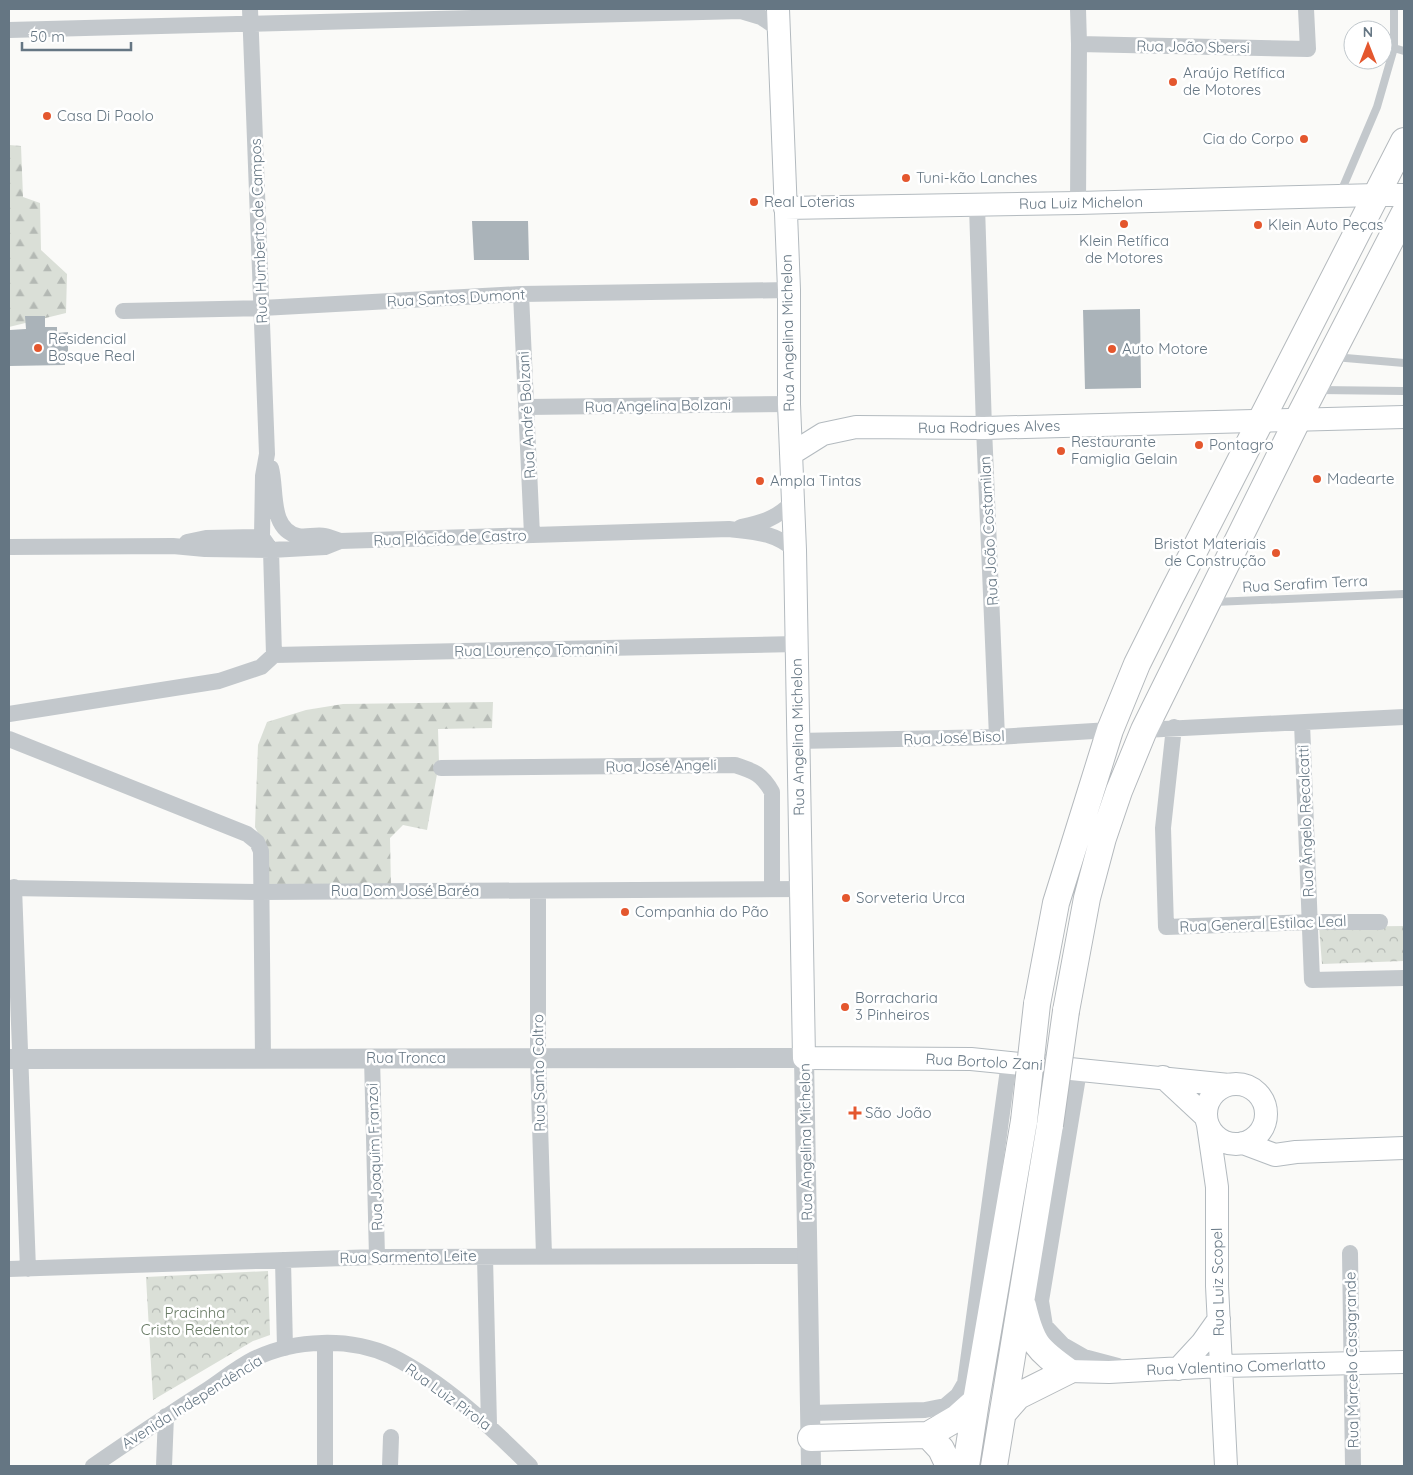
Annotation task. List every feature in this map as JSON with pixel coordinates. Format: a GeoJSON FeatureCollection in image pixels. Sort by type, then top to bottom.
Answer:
{"type":"FeatureCollection","features":[{"type":"Feature","properties":{"kind":"highway"},"geometry":{"type":"LineString","coordinates":[[966,1466],[1024,1121],[1037,1004],[1056,903],[1110,730],[1137,664],[1404,141]]}},
{"type":"Feature","properties":{"kind":"highway"},"geometry":{"type":"LineString","coordinates":[[994,1466],[1050,1125],[1066,1011],[1087,898],[1118,791],[1144,730],[1312,390],[1404,214]]}},
{"type":"Feature","properties":{"kind":"highway"},"geometry":{"type":"LineString","coordinates":[[1004,1412],[1018,1396],[1068,1371],[1039,1349],[1029,1329],[1022,1299]]}},
{"type":"Feature","properties":{"kind":"highway"},"geometry":{"type":"LineString","coordinates":[[811,1426],[928,1435],[957,1418],[976,1402]]}},
{"type":"Feature","properties":{"kind":"highway"},"geometry":{"type":"LineString","coordinates":[[928,1435],[941,1449],[949,1466]]}},
{"type":"Feature","properties":{"kind":"main road","name":"Rua Angelina Michelon"},"geometry":{"type":"LineString","coordinates":[[778,19],[789,290],[789,404],[795,550],[804,1058]]}},
{"type":"Feature","properties":{"kind":"main road","name":"Rua Luiz Michelon"},"geometry":{"type":"LineString","coordinates":[[785,208],[1078,204],[1404,195]]}},
{"type":"Feature","properties":{"kind":"main road","name":"Rua Rodrigues Alves"},"geometry":{"type":"LineString","coordinates":[[791,454],[823,434],[856,427],[984,428],[1404,416]]}},
{"type":"Feature","properties":{"kind":"main road","name":"Rua Bortolo Zani"},"geometry":{"type":"LineString","coordinates":[[804,1058],[971,1059],[1229,1085]]}},
{"type":"Feature","properties":{"kind":"main road"},"geometry":{"type":"LineString","coordinates":[[1163,1077],[1207,1121],[1219,1138],[1275,1155],[1296,1152],[1404,1148]]}},
{"type":"Feature","properties":{"kind":"main road"},"geometry":{"type":"LineString","coordinates":[[1207,1121],[1209,1100],[1221,1088],[1237,1084],[1253,1090],[1264,1102],[1266,1119],[1276,1136],[1296,1152]]}},
{"type":"Feature","properties":{"kind":"main road"},"geometry":{"type":"LineString","coordinates":[[1239,1143],[1258,1134],[1266,1119]]}},
{"type":"Feature","properties":{"kind":"main road","name":"Rua Luiz Scopel"},"geometry":{"type":"LineString","coordinates":[[1207,1121],[1217,1187],[1217,1286],[1226,1466]]}},
{"type":"Feature","properties":{"kind":"main road","name":"Rua Luiz Scopel"},"geometry":{"type":"LineString","coordinates":[[1217,1187],[1239,1143]]}},
{"type":"Feature","properties":{"kind":"main road"},"geometry":{"type":"LineString","coordinates":[[1178,1368],[1202,1343],[1219,1319]]}},
{"type":"Feature","properties":{"kind":"main road","name":"Rua Valentino Comerlatto"},"geometry":{"type":"LineString","coordinates":[[1068,1371],[1109,1372],[1221,1366],[1404,1362]]}},
{"type":"Feature","properties":{"kind":"street"},"geometry":{"type":"LineString","coordinates":[[1078,9],[1078,204]]}},
{"type":"Feature","properties":{"kind":"street","name":"Rua João Sbersi"},"geometry":{"type":"LineString","coordinates":[[1079,44],[1308,50],[1306,9]]}},
{"type":"Feature","properties":{"kind":"street"},"geometry":{"type":"LineString","coordinates":[[9,30],[250,16],[745,10],[761,16],[778,19]]}},
{"type":"Feature","properties":{"kind":"street","name":"Rua Humberto de Campos"},"geometry":{"type":"LineString","coordinates":[[250,16],[268,454],[273,474],[277,517],[282,526],[289,532],[299,536],[325,536],[340,541]]}},
{"type":"Feature","properties":{"kind":"street","name":"Rua João Costamilan"},"geometry":{"type":"LineString","coordinates":[[977,206],[997,737]]}},
{"type":"Feature","properties":{"kind":"street","name":"Rua Santos Dumont"},"geometry":{"type":"LineString","coordinates":[[123,311],[262,308],[521,294],[789,290]]}},
{"type":"Feature","properties":{"kind":"street","name":"Rua André Bolzani"},"geometry":{"type":"LineString","coordinates":[[521,294],[532,535]]}},
{"type":"Feature","properties":{"kind":"street","name":"Rua Angelina Bolzani"},"geometry":{"type":"LineString","coordinates":[[526,407],[789,404]]}},
{"type":"Feature","properties":{"kind":"street","name":"Rua Humberto de Campos"},"geometry":{"type":"LineString","coordinates":[[268,454],[264,476],[274,655]]}},
{"type":"Feature","properties":{"kind":"street","name":"Rua Plácido de Castro"},"geometry":{"type":"LineString","coordinates":[[729,529],[763,522],[780,514],[792,503]]}},
{"type":"Feature","properties":{"kind":"street","name":"Rua Plácido de Castro"},"geometry":{"type":"LineString","coordinates":[[9,547],[173,546],[206,549],[267,544],[325,547],[340,541],[729,529],[767,534],[786,542],[795,550]]}},
{"type":"Feature","properties":{"kind":"street","name":"Rua Lourenço Tomanini"},"geometry":{"type":"LineString","coordinates":[[274,655],[797,644]]}},
{"type":"Feature","properties":{"kind":"street"},"geometry":{"type":"LineString","coordinates":[[9,714],[219,681],[260,667],[274,655]]}},
{"type":"Feature","properties":{"kind":"street"},"geometry":{"type":"LineString","coordinates":[[1144,730],[1174,727],[1404,718]]}},
{"type":"Feature","properties":{"kind":"street","name":"Rua Ângelo Recalcatti"},"geometry":{"type":"LineString","coordinates":[[1302,722],[1312,980],[1404,978]]}},
{"type":"Feature","properties":{"kind":"street","name":"Rua General Estilac Leal"},"geometry":{"type":"LineString","coordinates":[[1174,727],[1163,828],[1166,927],[1310,922],[1380,922]]}},
{"type":"Feature","properties":{"kind":"street","name":"Rua José Bisol"},"geometry":{"type":"LineString","coordinates":[[797,741],[997,737],[1110,730]]}},
{"type":"Feature","properties":{"kind":"street"},"geometry":{"type":"LineString","coordinates":[[9,739],[247,834],[257,842],[261,851],[263,1058]]}},
{"type":"Feature","properties":{"kind":"street","name":"Rua José Angeli"},"geometry":{"type":"LineString","coordinates":[[441,768],[735,765],[751,770],[765,780],[772,792],[772,889]]}},
{"type":"Feature","properties":{"kind":"street"},"geometry":{"type":"LineString","coordinates":[[11,888],[14,1059],[28,1269]]}},
{"type":"Feature","properties":{"kind":"street","name":"Rua Dom José Baréa"},"geometry":{"type":"LineString","coordinates":[[11,888],[261,892],[802,889]]}},
{"type":"Feature","properties":{"kind":"street","name":"Rua Santo Coltro"},"geometry":{"type":"LineString","coordinates":[[538,890],[538,1058],[544,1256]]}},
{"type":"Feature","properties":{"kind":"street","name":"Rua Joaquim Franzoi"},"geometry":{"type":"LineString","coordinates":[[372,1058],[377,1256]]}},
{"type":"Feature","properties":{"kind":"street","name":"Rua Tronca"},"geometry":{"type":"LineString","coordinates":[[14,1059],[804,1058]]}},
{"type":"Feature","properties":{"kind":"street","name":"Rua Angelina Michelon"},"geometry":{"type":"LineString","coordinates":[[804,1058],[812,1466]]}},
{"type":"Feature","properties":{"kind":"street"},"geometry":{"type":"LineString","coordinates":[[811,1426],[945,1406],[962,1389],[965,1383],[1009,1062]]}},
{"type":"Feature","properties":{"kind":"street"},"geometry":{"type":"LineString","coordinates":[[1079,1071],[1041,1302],[1042,1313],[1045,1326],[1063,1346],[1084,1357],[1138,1371]]}},
{"type":"Feature","properties":{"kind":"street","name":"Rua Marcelo Casagrande"},"geometry":{"type":"LineString","coordinates":[[1350,1253],[1353,1466]]}},
{"type":"Feature","properties":{"kind":"street","name":"Rua Sarmento Leite"},"geometry":{"type":"LineString","coordinates":[[9,1269],[377,1256],[808,1256]]}},
{"type":"Feature","properties":{"kind":"street"},"geometry":{"type":"LineString","coordinates":[[485,1256],[488,1425]]}},
{"type":"Feature","properties":{"kind":"street"},"geometry":{"type":"LineString","coordinates":[[283,1260],[285,1348]]}},
{"type":"Feature","properties":{"kind":"street"},"geometry":{"type":"LineString","coordinates":[[325,1343],[325,1466]]}},
{"type":"Feature","properties":{"kind":"street","name":"Rua Luiz Pirola"},"geometry":{"type":"LineString","coordinates":[[325,1343],[358,1346],[389,1356],[421,1373],[488,1425],[530,1466]]}},
{"type":"Feature","properties":{"kind":"street","name":"Avenida Independência"},"geometry":{"type":"LineString","coordinates":[[93,1466],[254,1359],[285,1348],[325,1343]]}},
{"type":"Feature","properties":{"kind":"street"},"geometry":{"type":"LineString","coordinates":[[164,1466],[166,1416]]}},
{"type":"Feature","properties":{"kind":"street"},"geometry":{"type":"LineString","coordinates":[[390,1466],[391,1436]]}},
{"type":"Feature","properties":{"kind":"lane"},"geometry":{"type":"LineString","coordinates":[[1339,196],[1377,107],[1394,48],[1394,9]]}},
{"type":"Feature","properties":{"kind":"lane"},"geometry":{"type":"LineString","coordinates":[[1394,48],[1404,51]]}},
{"type":"Feature","properties":{"kind":"lane"},"geometry":{"type":"LineString","coordinates":[[1330,357],[1404,363]]}},
{"type":"Feature","properties":{"kind":"lane"},"geometry":{"type":"LineString","coordinates":[[1312,390],[1404,391]]}},
{"type":"Feature","properties":{"kind":"lane","name":"Rua Serafim Terra"},"geometry":{"type":"LineString","coordinates":[[1208,603],[1404,594]]}},
{"type":"Feature","properties":{"kind":"green space"},"geometry":{"type":"Polygon","coordinates":[[[9,145],[21,146],[23,197],[40,203],[41,250],[67,274],[66,313],[9,327],[9,145]]]}},
{"type":"Feature","properties":{"kind":"green space"},"geometry":{"type":"Polygon","coordinates":[[[493,702],[492,728],[438,729],[439,763],[427,830],[403,825],[390,838],[391,889],[264,889],[263,842],[255,827],[258,745],[267,722],[306,710],[343,704],[493,702]]]}},
{"type":"Feature","properties":{"kind":"green space"},"geometry":{"type":"Polygon","coordinates":[[[1404,926],[1404,961],[1322,964],[1319,927],[1404,926]]]}},
{"type":"Feature","properties":{"kind":"green space","name":"Pracinha Cristo Redentor"},"geometry":{"type":"Polygon","coordinates":[[[268,1271],[270,1335],[253,1341],[153,1400],[146,1277],[268,1271]]]}},
{"type":"Feature","properties":{"kind":"building"},"geometry":{"type":"Polygon","coordinates":[[[472,221],[528,221],[529,260],[474,260],[472,221]]]}},
{"type":"Feature","properties":{"kind":"building","name":"Auto Motore"},"geometry":{"type":"Polygon","coordinates":[[[1140,309],[1141,388],[1085,389],[1083,310],[1140,309]]]}},
{"type":"Feature","properties":{"kind":"building","name":"Residencial Bosque Real"},"geometry":{"type":"Polygon","coordinates":[[[25,316],[45,316],[45,327],[57,327],[57,333],[68,332],[68,360],[64,360],[65,365],[9,366],[10,330],[26,329],[25,316]]]}},
{"type":"Feature","properties":{"kind":"place","name":"Araújo Retífica de Motores"},"geometry":{"type":"Point","coordinates":[1173,82]}},
{"type":"Feature","properties":{"kind":"place","name":"Casa Di Paolo"},"geometry":{"type":"Point","coordinates":[47,116]}},
{"type":"Feature","properties":{"kind":"place","name":"Cia do Corpo"},"geometry":{"type":"Point","coordinates":[1304,139]}},
{"type":"Feature","properties":{"kind":"place","name":"Tuni-kão Lanches"},"geometry":{"type":"Point","coordinates":[906,178]}},
{"type":"Feature","properties":{"kind":"place","name":"Real Loterias"},"geometry":{"type":"Point","coordinates":[754,202]}},
{"type":"Feature","properties":{"kind":"place","name":"Klein Retífica de Motores"},"geometry":{"type":"Point","coordinates":[1124,224]}},
{"type":"Feature","properties":{"kind":"place","name":"Klein Auto Peças"},"geometry":{"type":"Point","coordinates":[1258,225]}},
{"type":"Feature","properties":{"kind":"place","name":"Residencial Bosque Real"},"geometry":{"type":"Point","coordinates":[38,348]}},
{"type":"Feature","properties":{"kind":"place","name":"Auto Motore"},"geometry":{"type":"Point","coordinates":[1112,349]}},
{"type":"Feature","properties":{"kind":"place","name":"Pontagro"},"geometry":{"type":"Point","coordinates":[1199,445]}},
{"type":"Feature","properties":{"kind":"place","name":"Restaurante Famiglia Gelain"},"geometry":{"type":"Point","coordinates":[1061,451]}},
{"type":"Feature","properties":{"kind":"place","name":"Madearte"},"geometry":{"type":"Point","coordinates":[1317,479]}},
{"type":"Feature","properties":{"kind":"place","name":"Ampla Tintas"},"geometry":{"type":"Point","coordinates":[760,481]}},
{"type":"Feature","properties":{"kind":"place","name":"Bristot Materiais de Construção"},"geometry":{"type":"Point","coordinates":[1276,553]}},
{"type":"Feature","properties":{"kind":"place","name":"Sorveteria Urca"},"geometry":{"type":"Point","coordinates":[846,898]}},
{"type":"Feature","properties":{"kind":"place","name":"Companhia do Pão"},"geometry":{"type":"Point","coordinates":[625,912]}},
{"type":"Feature","properties":{"kind":"place","name":"Borracharia 3 Pinheiros"},"geometry":{"type":"Point","coordinates":[845,1007]}},
{"type":"Feature","properties":{"kind":"place","name":"São João"},"geometry":{"type":"Point","coordinates":[855,1113]}}]}
